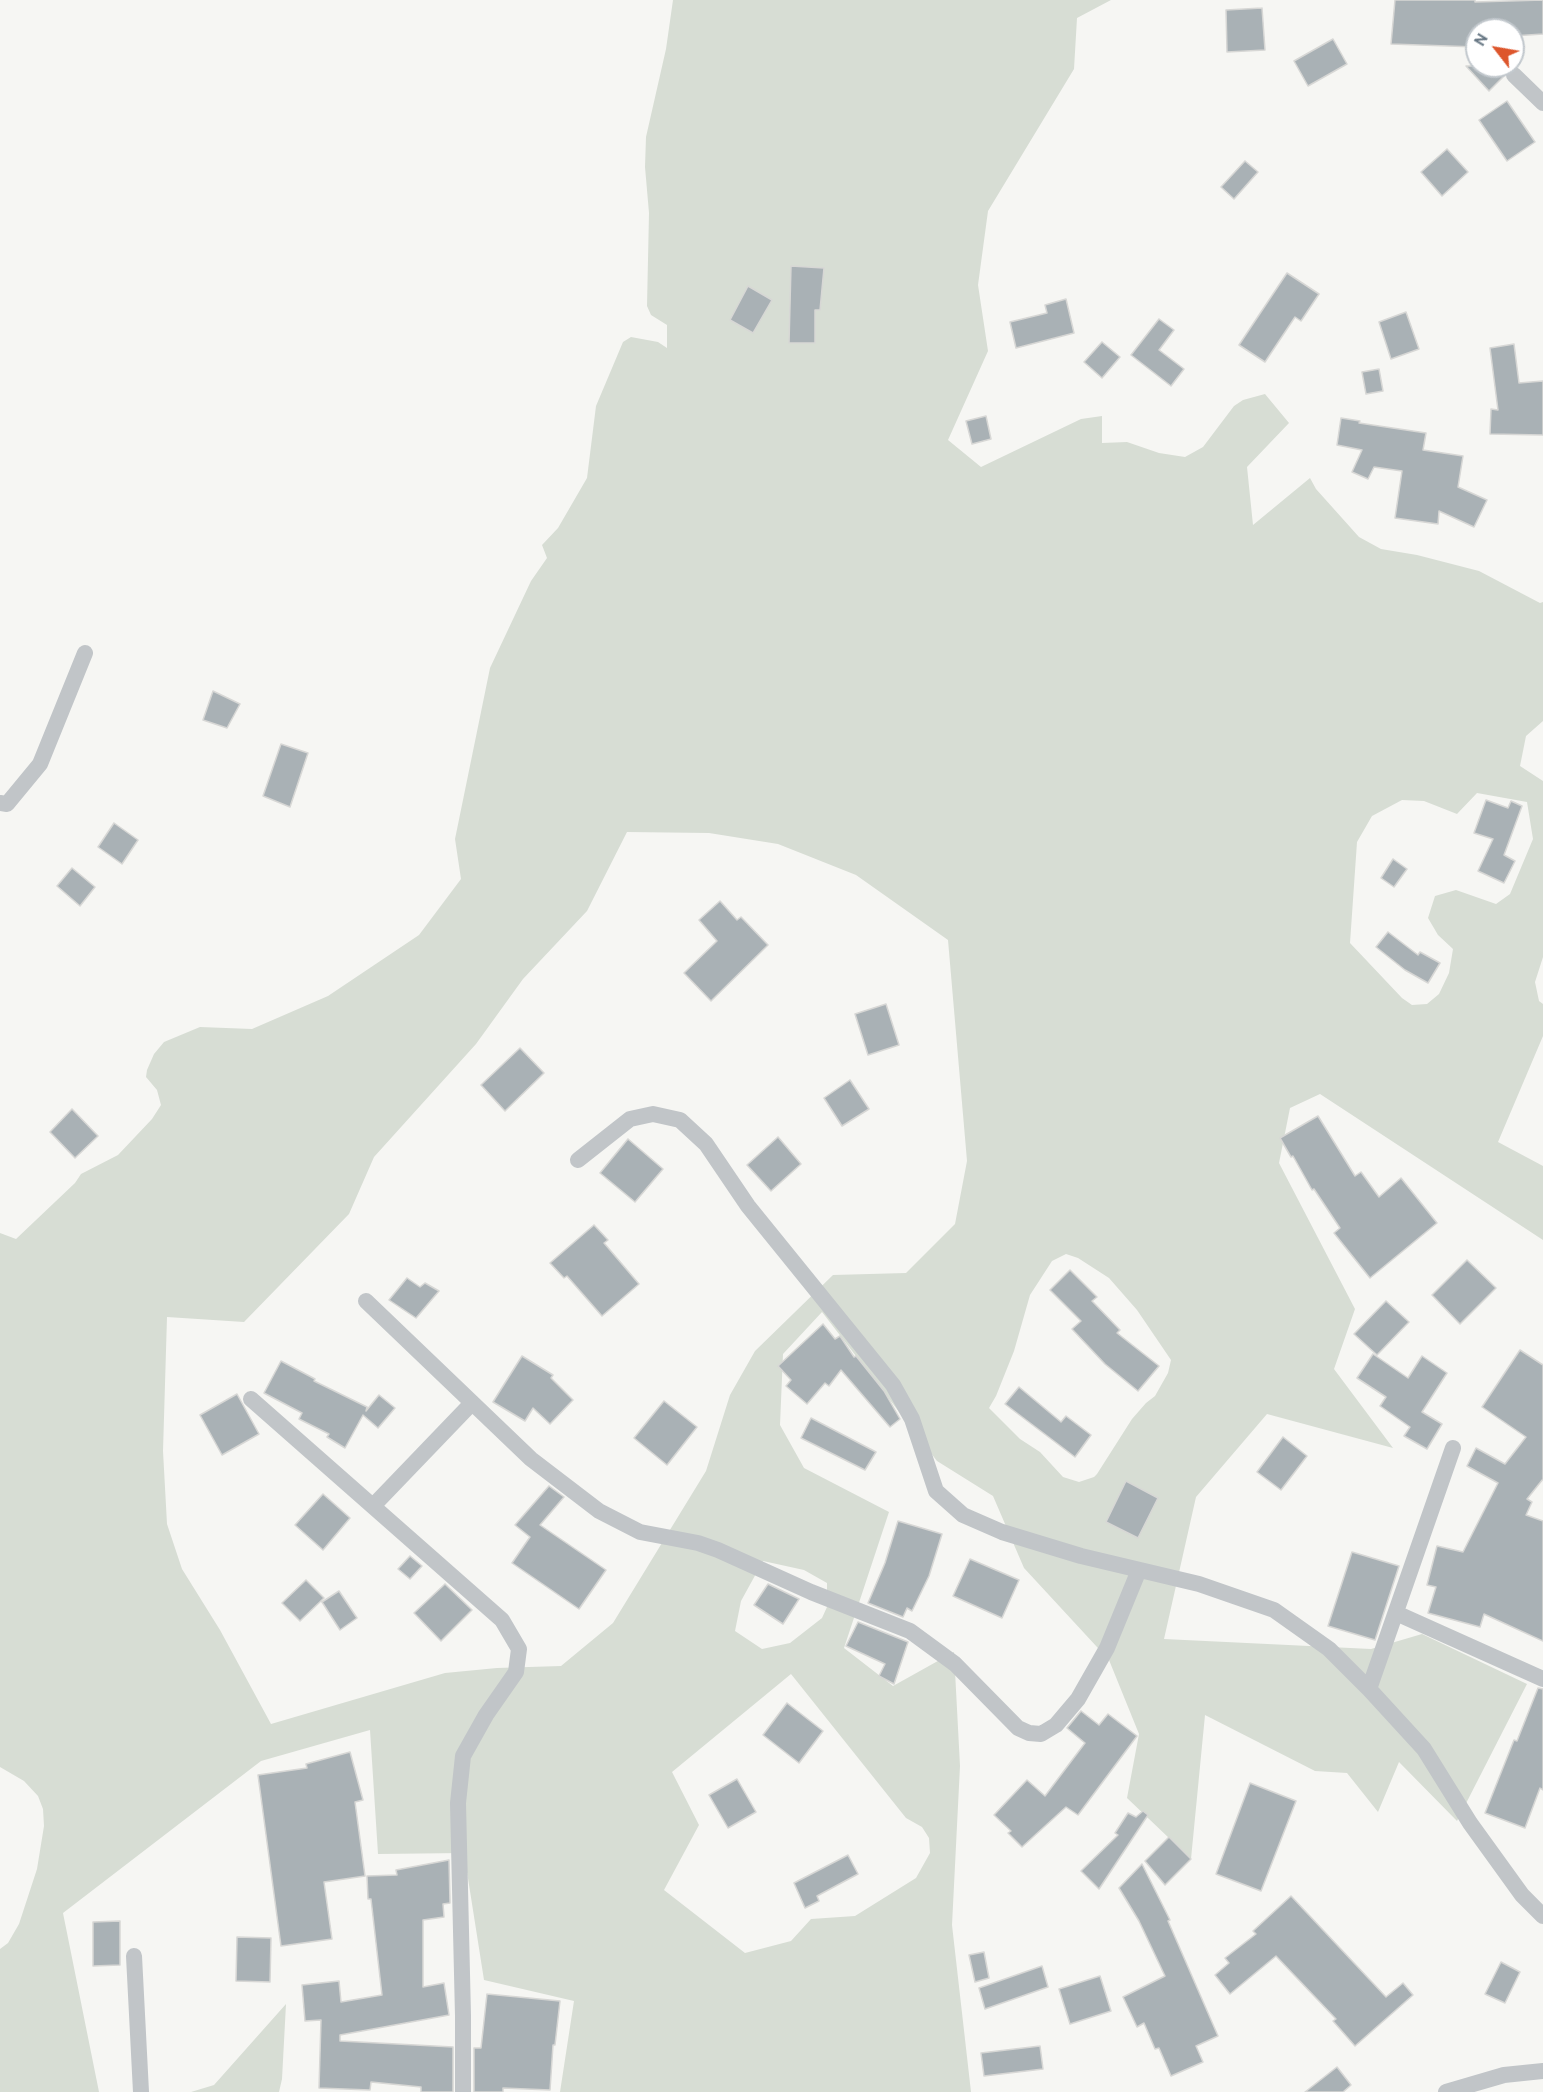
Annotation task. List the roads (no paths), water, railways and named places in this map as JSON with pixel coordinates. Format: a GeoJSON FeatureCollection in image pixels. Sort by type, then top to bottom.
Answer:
{"type":"FeatureCollection","features":[{"type":"Feature","properties":{"kind":"street"},"geometry":{"type":"LineString","coordinates":[[1517,78],[1543,103]]}},
{"type":"Feature","properties":{"kind":"street"},"geometry":{"type":"LineString","coordinates":[[0,803],[7,804],[40,764],[85,653]]}},
{"type":"Feature","properties":{"kind":"street"},"geometry":{"type":"LineString","coordinates":[[578,1160],[630,1119],[653,1114],[680,1120],[706,1144],[748,1206],[893,1385],[912,1419],[936,1491],[963,1515],[1002,1532],[1081,1556],[1199,1584],[1274,1610],[1329,1649],[1425,1749],[1470,1823],[1522,1895],[1543,1916]]}},
{"type":"Feature","properties":{"kind":"street"},"geometry":{"type":"LineString","coordinates":[[366,1301],[531,1459],[599,1511],[640,1532],[698,1543],[717,1550],[811,1592],[910,1631],[955,1664],[1018,1728],[1029,1733],[1041,1734],[1056,1725],[1078,1699],[1107,1648],[1139,1570]]}},
{"type":"Feature","properties":{"kind":"street"},"geometry":{"type":"LineString","coordinates":[[251,1399],[502,1620],[519,1649],[516,1672],[486,1715],[463,1755],[458,1803],[463,2092]]}},
{"type":"Feature","properties":{"kind":"street"},"geometry":{"type":"LineString","coordinates":[[373,1506],[471,1404]]}},
{"type":"Feature","properties":{"kind":"street"},"geometry":{"type":"LineString","coordinates":[[1369,1689],[1454,1448]]}},
{"type":"Feature","properties":{"kind":"street"},"geometry":{"type":"LineString","coordinates":[[1396,1613],[1543,1679]]}},
{"type":"Feature","properties":{"kind":"street"},"geometry":{"type":"LineString","coordinates":[[134,1956],[141,2092]]}},
{"type":"Feature","properties":{"kind":"street"},"geometry":{"type":"LineString","coordinates":[[1446,2092],[1504,2075],[1543,2071]]}}]}
